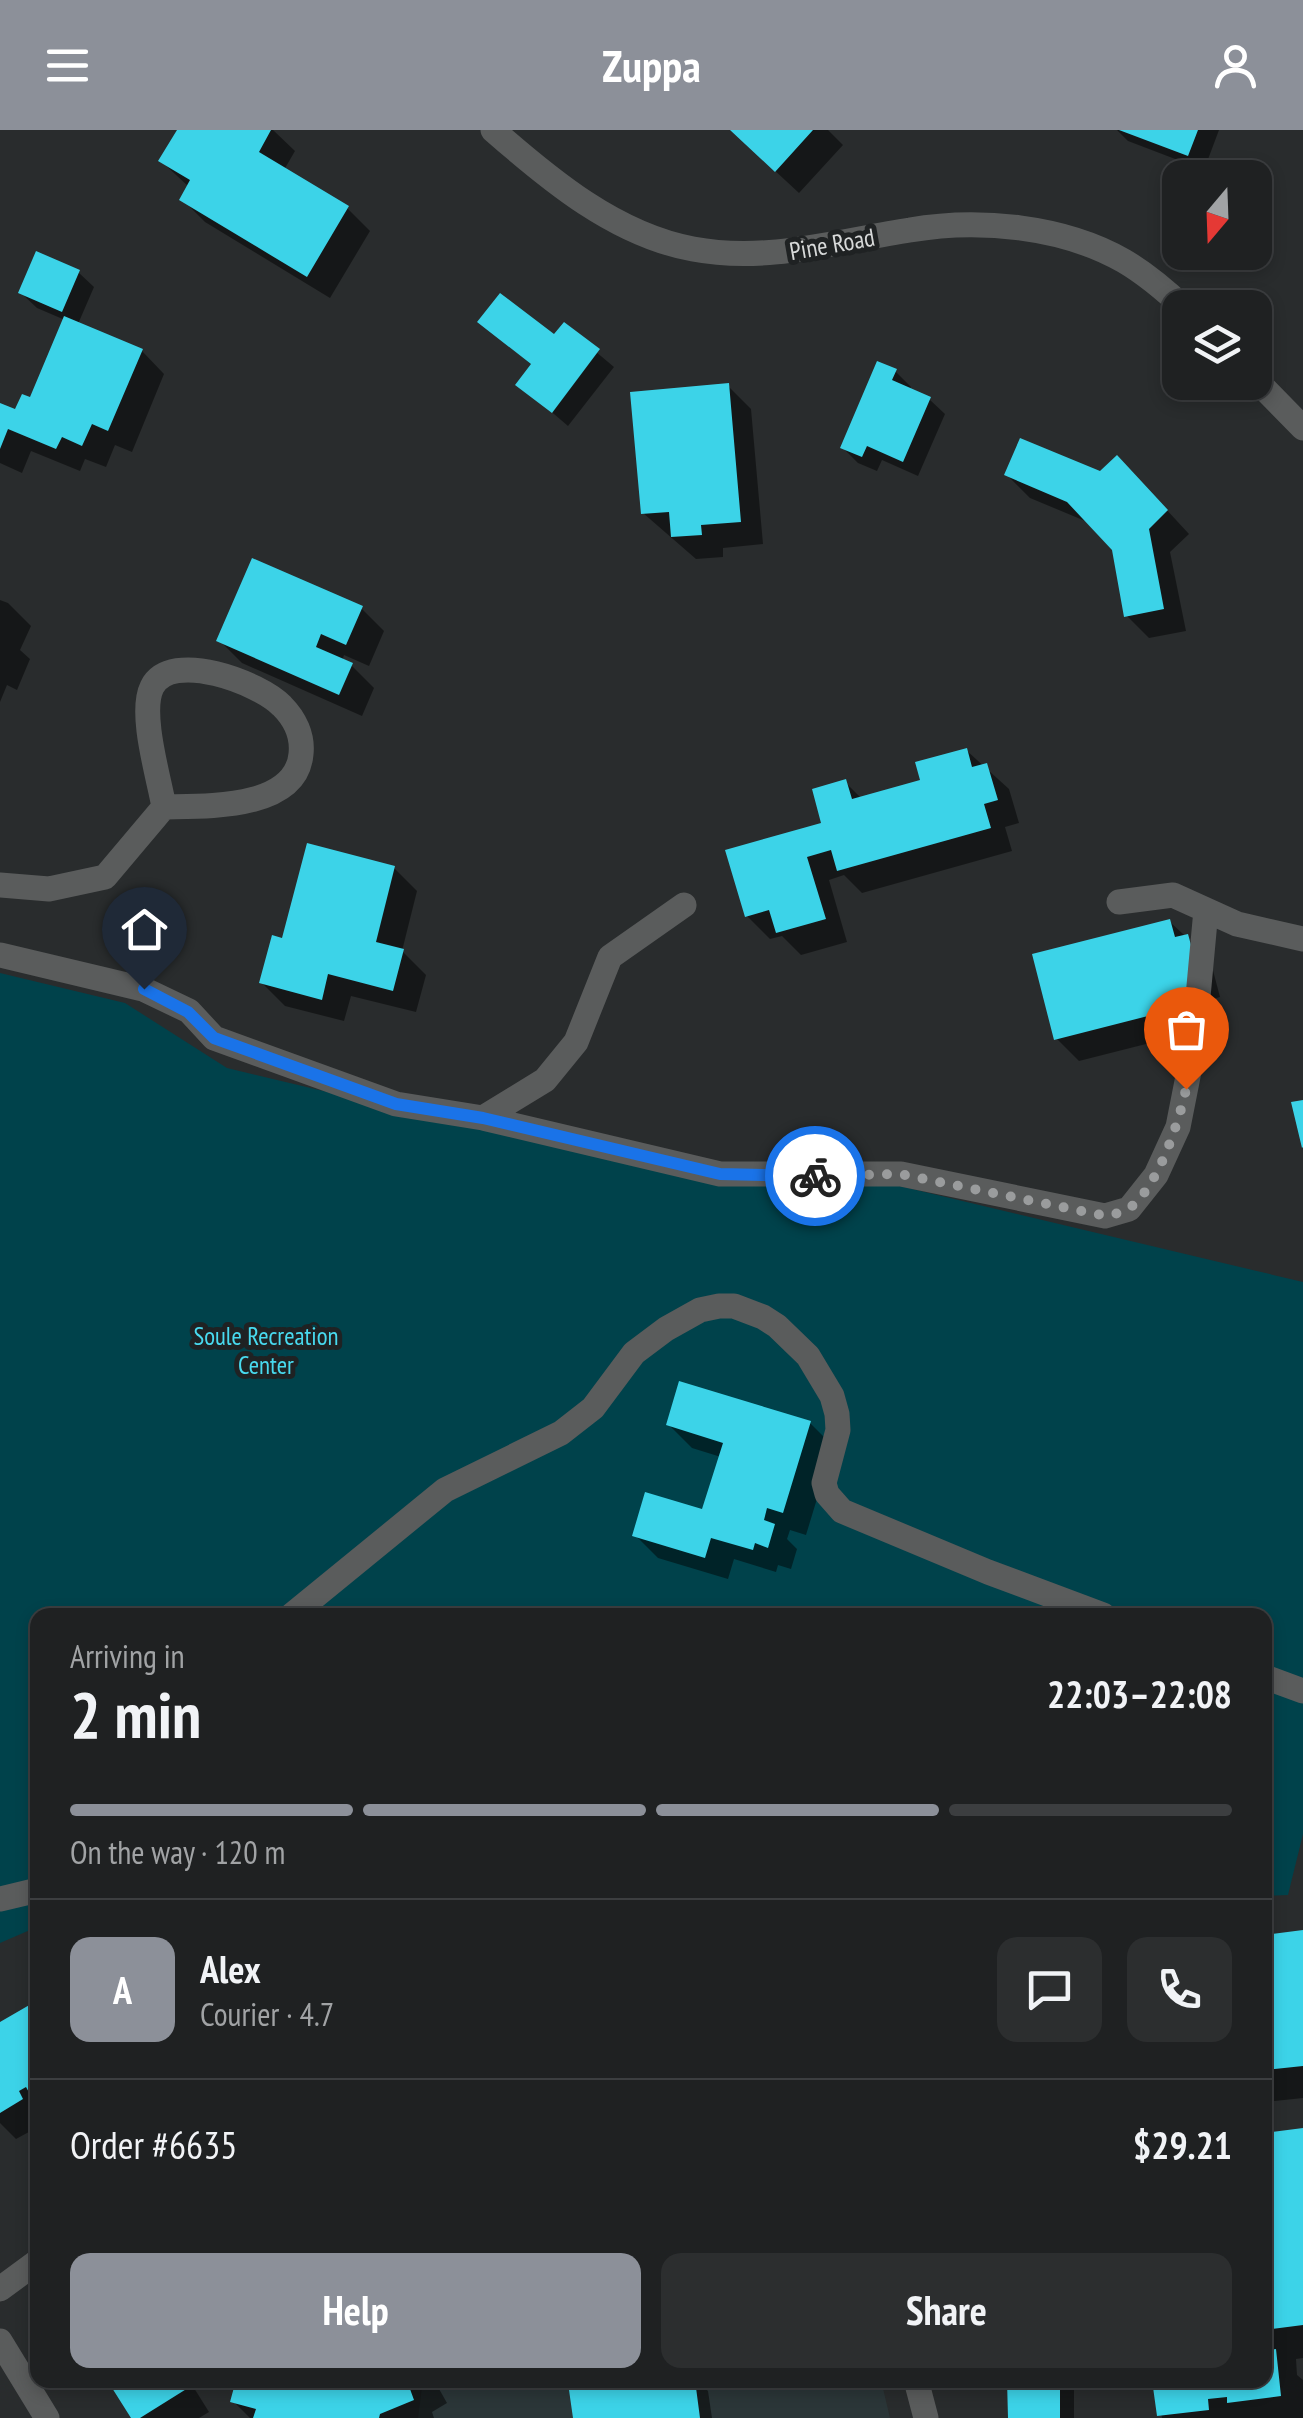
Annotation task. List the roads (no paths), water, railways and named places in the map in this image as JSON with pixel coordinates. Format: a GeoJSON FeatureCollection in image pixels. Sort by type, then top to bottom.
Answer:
{"type":"FeatureCollection","features":[{"type":"Feature","properties":{"kind":"street","name":"Pine Road"},"geometry":{"type":"LineString","coordinates":[[493,130],[591,206],[662,241],[692,249],[775,254],[915,229],[1010,227],[1083,244],[1122,260],[1165,290]]}},
{"type":"Feature","properties":{"kind":"street"},"geometry":{"type":"LineString","coordinates":[[1272,396],[1303,428]]}},
{"type":"Feature","properties":{"kind":"street"},"geometry":{"type":"LineString","coordinates":[[0,885],[49,889],[105,877],[164,808],[228,806],[276,791],[298,770],[302,752],[299,729],[282,706],[256,687],[198,670],[169,672],[158,678],[147,701],[164,808]]}},
{"type":"Feature","properties":{"kind":"street"},"geometry":{"type":"LineString","coordinates":[[1119,902],[1173,895],[1237,924],[1303,938]]}},
{"type":"Feature","properties":{"kind":"street"},"geometry":{"type":"LineString","coordinates":[[483,1118],[545,1080],[576,1042],[610,957],[684,906]]}},
{"type":"Feature","properties":{"kind":"street"},"geometry":{"type":"LineString","coordinates":[[0,955],[144,989],[188,1012],[214,1038],[396,1104],[483,1118],[720,1174],[900,1174],[1106,1216],[1129,1209],[1156,1174],[1178,1127],[1193,1051],[1206,910]]}},
{"type":"Feature","properties":{"kind":"street"},"geometry":{"type":"LineString","coordinates":[[301,1608],[445,1490],[561,1433],[593,1408],[634,1353],[666,1329],[700,1310],[734,1306],[763,1317],[796,1344],[808,1356],[832,1396],[838,1430],[824,1483],[827,1494],[842,1511],[1085,1608]]}},
{"type":"Feature","properties":{"kind":"street"},"geometry":{"type":"LineString","coordinates":[[1272,1679],[1303,1691]]}},
{"type":"Feature","properties":{"kind":"street"},"geometry":{"type":"LineString","coordinates":[[0,1899],[30,1892]]}},
{"type":"Feature","properties":{"kind":"street"},"geometry":{"type":"LineString","coordinates":[[0,2289],[30,2267]]}},
{"type":"Feature","properties":{"kind":"street"},"geometry":{"type":"LineString","coordinates":[[0,2341],[48,2418]]}},
{"type":"Feature","properties":{"kind":"street"},"geometry":{"type":"LineString","coordinates":[[918,2388],[926,2418]]}},
{"type":"Feature","properties":{"kind":"park label","name":"Soule Recreation Center"},"geometry":{"type":"Point","coordinates":[266,1350]}}]}
